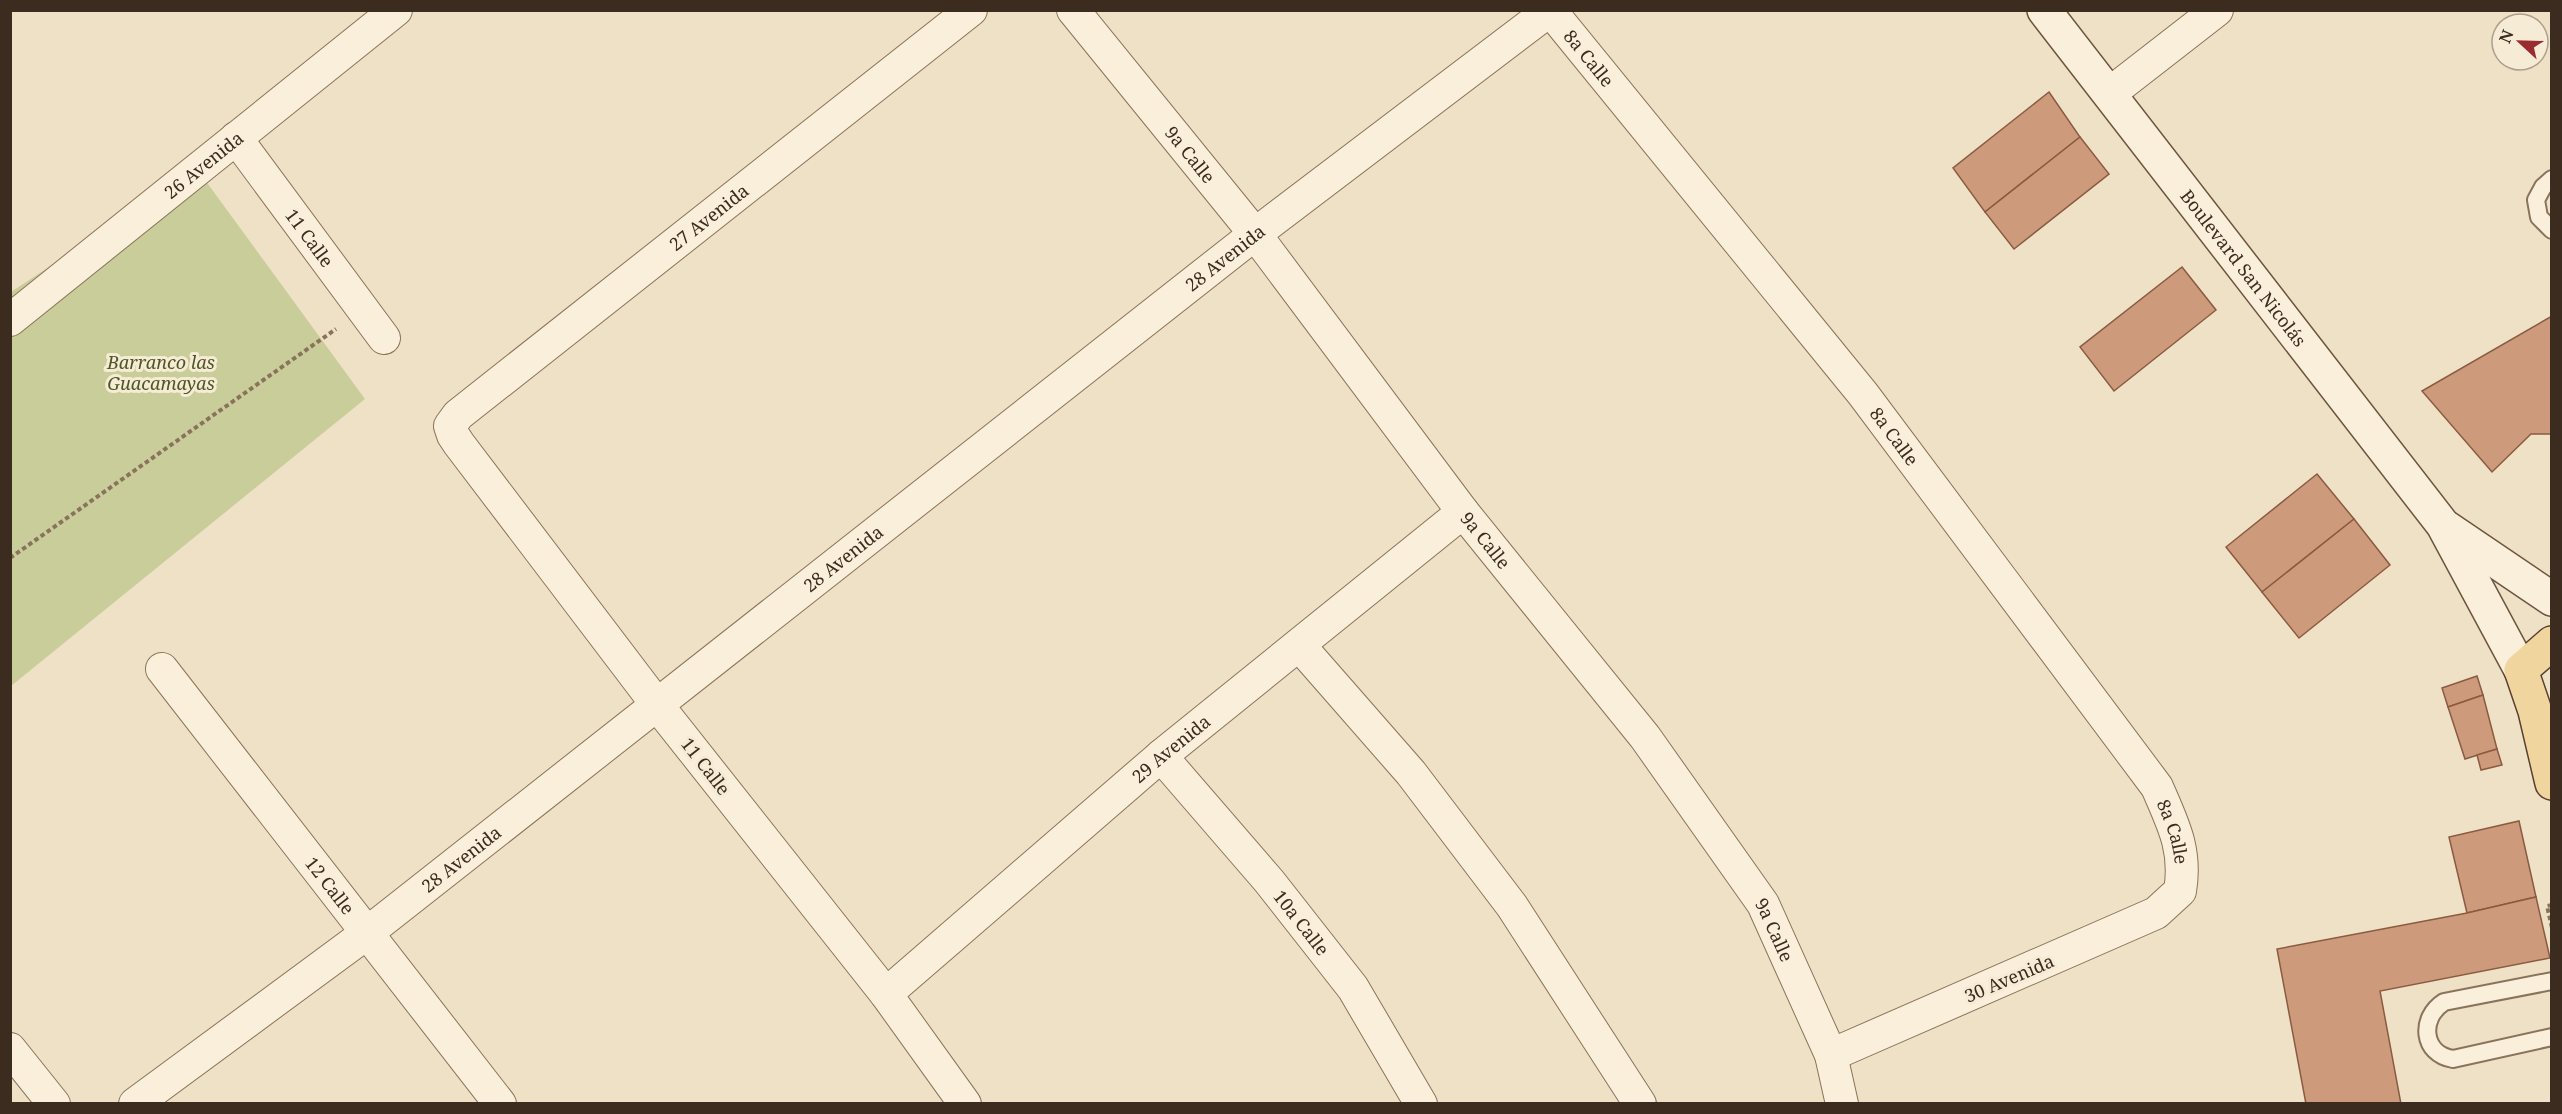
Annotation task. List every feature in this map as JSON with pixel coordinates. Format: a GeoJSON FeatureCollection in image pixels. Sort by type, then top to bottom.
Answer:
{"type":"FeatureCollection","features":[{"type":"Feature","properties":{"kind":"main road","name":"Boulevard San Nicolás"},"geometry":{"type":"LineString","coordinates":[[2044,10],[2443,525],[2521,670],[2543,705],[2552,783]]}},
{"type":"Feature","properties":{"kind":"main road","name":"Boulevard San Nicolás"},"geometry":{"type":"LineString","coordinates":[[2443,525],[2552,599]]}},
{"type":"Feature","properties":{"kind":"main road"},"geometry":{"type":"LineString","coordinates":[[2521,670],[2552,643]]}},
{"type":"Feature","properties":{"kind":"street","name":"26 Avenida"},"geometry":{"type":"LineString","coordinates":[[10,320],[396,10]]}},
{"type":"Feature","properties":{"kind":"street","name":"27 Avenida"},"geometry":{"type":"LineString","coordinates":[[450,426],[458,415],[971,10]]}},
{"type":"Feature","properties":{"kind":"street","name":"9a Calle"},"geometry":{"type":"LineString","coordinates":[[1072,10],[1255,234],[1463,512],[1645,737],[1763,904],[1831,1055],[1842,1104]]}},
{"type":"Feature","properties":{"kind":"street","name":"28 Avenida"},"geometry":{"type":"LineString","coordinates":[[135,1104],[367,933],[1255,234],[1550,10]]}},
{"type":"Feature","properties":{"kind":"street","name":"8a Calle"},"geometry":{"type":"LineString","coordinates":[[1550,10],[1863,394],[2157,787],[2176,831],[2183,858],[2180,891]]}},
{"type":"Feature","properties":{"kind":"street"},"geometry":{"type":"LineString","coordinates":[[2109,94],[2217,10]]}},
{"type":"Feature","properties":{"kind":"street","name":"11 Calle"},"geometry":{"type":"LineString","coordinates":[[236,138],[384,338]]}},
{"type":"Feature","properties":{"kind":"street","name":"11 Calle"},"geometry":{"type":"LineString","coordinates":[[450,426],[459,444],[658,706],[886,994],[965,1104]]}},
{"type":"Feature","properties":{"kind":"street","name":"29 Avenida"},"geometry":{"type":"LineString","coordinates":[[886,994],[1161,756],[1463,512]]}},
{"type":"Feature","properties":{"kind":"street"},"geometry":{"type":"LineString","coordinates":[[1299,645],[1411,773],[1512,906],[1640,1104]]}},
{"type":"Feature","properties":{"kind":"street","name":"12 Calle"},"geometry":{"type":"LineString","coordinates":[[162,669],[500,1104]]}},
{"type":"Feature","properties":{"kind":"street","name":"10a Calle"},"geometry":{"type":"LineString","coordinates":[[1161,756],[1269,881],[1353,988],[1421,1104]]}},
{"type":"Feature","properties":{"kind":"street","name":"30 Avenida"},"geometry":{"type":"LineString","coordinates":[[1831,1055],[2142,921],[2170,903],[2180,891]]}},
{"type":"Feature","properties":{"kind":"street"},"geometry":{"type":"LineString","coordinates":[[10,1048],[54,1104]]}},
{"type":"Feature","properties":{"kind":"lane"},"geometry":{"type":"LineString","coordinates":[[2552,179],[2543,187],[2536,200],[2539,217],[2552,230]]}},
{"type":"Feature","properties":{"kind":"lane"},"geometry":{"type":"LineString","coordinates":[[2552,981],[2444,1002],[2434,1008],[2427,1022],[2428,1038],[2434,1050],[2441,1057],[2453,1059],[2552,1037]]}},
{"type":"Feature","properties":{"kind":"path"},"geometry":{"type":"LineString","coordinates":[[10,558],[363,310]]}},
{"type":"Feature","properties":{"kind":"path"},"geometry":{"type":"LineString","coordinates":[[2549,905],[2552,928]]}},
{"type":"Feature","properties":{"kind":"green space","name":"Barranco las Guacamayas"},"geometry":{"type":"Polygon","coordinates":[[[197,169],[365,399],[11,686],[11,292],[197,169]]]}},
{"type":"Feature","properties":{"kind":"building"},"geometry":{"type":"Polygon","coordinates":[[[2049,92],[2080,137],[1985,212],[1953,168],[2049,92]]]}},
{"type":"Feature","properties":{"kind":"building"},"geometry":{"type":"Polygon","coordinates":[[[2080,137],[2109,174],[2014,249],[1985,212],[2080,137]]]}},
{"type":"Feature","properties":{"kind":"building"},"geometry":{"type":"Polygon","coordinates":[[[2182,267],[2216,310],[2114,391],[2080,347],[2182,267]]]}},
{"type":"Feature","properties":{"kind":"building"},"geometry":{"type":"Polygon","coordinates":[[[2552,316],[2552,434],[2531,434],[2492,472],[2422,391],[2552,316]]]}},
{"type":"Feature","properties":{"kind":"building"},"geometry":{"type":"Polygon","coordinates":[[[2317,474],[2354,519],[2262,592],[2226,547],[2317,474]]]}},
{"type":"Feature","properties":{"kind":"building"},"geometry":{"type":"Polygon","coordinates":[[[2354,519],[2390,565],[2299,638],[2262,592],[2354,519]]]}},
{"type":"Feature","properties":{"kind":"building"},"geometry":{"type":"Polygon","coordinates":[[[2477,676],[2483,695],[2448,707],[2442,688],[2477,676]]]}},
{"type":"Feature","properties":{"kind":"building"},"geometry":{"type":"Polygon","coordinates":[[[2483,695],[2497,749],[2465,759],[2448,707],[2483,695]]]}},
{"type":"Feature","properties":{"kind":"building"},"geometry":{"type":"Polygon","coordinates":[[[2497,749],[2502,765],[2481,770],[2477,755],[2497,749]]]}},
{"type":"Feature","properties":{"kind":"building"},"geometry":{"type":"Polygon","coordinates":[[[2519,821],[2536,897],[2467,913],[2449,837],[2519,821]]]}},
{"type":"Feature","properties":{"kind":"building"},"geometry":{"type":"Polygon","coordinates":[[[2536,897],[2550,958],[2380,991],[2401,1104],[2306,1104],[2277,949],[2467,913],[2536,897]]]}}]}
